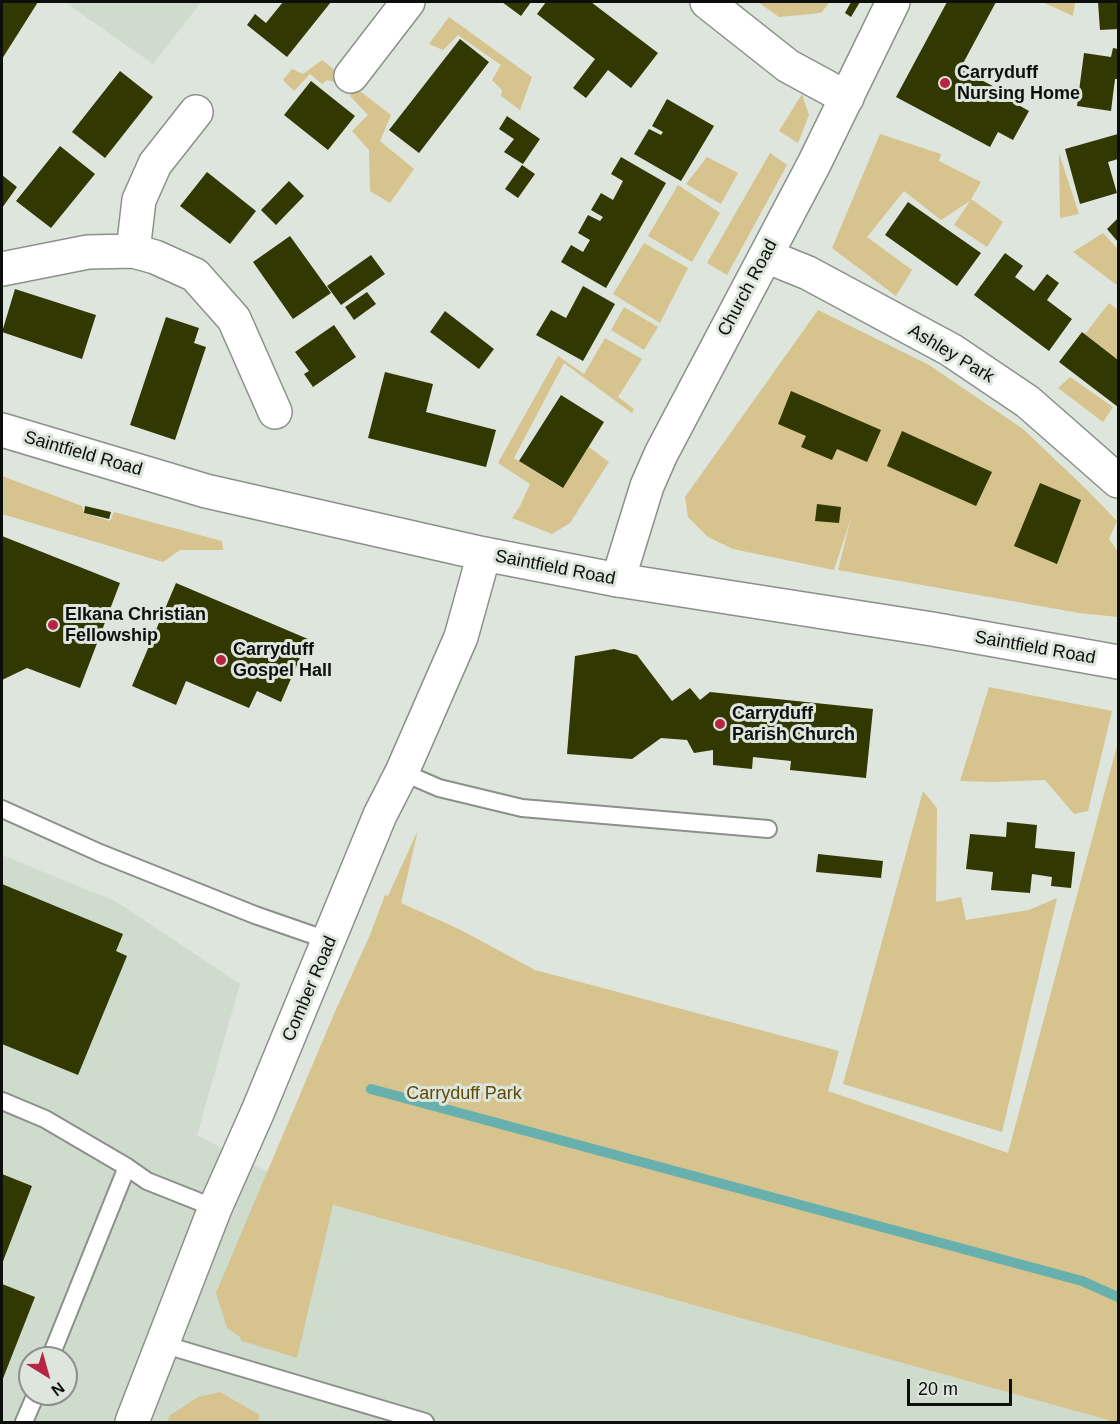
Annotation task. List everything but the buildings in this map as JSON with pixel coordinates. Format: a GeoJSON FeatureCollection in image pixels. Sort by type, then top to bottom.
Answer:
{"type":"FeatureCollection","features":[{"type":"Feature","properties":{"kind":"main road"},"geometry":{"type":"LineString","coordinates":[[351,76],[408,2]]}},
{"type":"Feature","properties":{"kind":"main road"},"geometry":{"type":"LineString","coordinates":[[707,2],[788,66],[847,98]]}},
{"type":"Feature","properties":{"kind":"main road","name":"Church Road"},"geometry":{"type":"LineString","coordinates":[[618,580],[647,486],[661,454],[766,256],[893,2]]}},
{"type":"Feature","properties":{"kind":"main road"},"geometry":{"type":"LineString","coordinates":[[134,251],[139,200],[155,164],[196,112]]}},
{"type":"Feature","properties":{"kind":"main road"},"geometry":{"type":"LineString","coordinates":[[2,269],[88,252],[134,251],[155,257],[195,275],[234,319],[275,412]]}},
{"type":"Feature","properties":{"kind":"main road","name":"Ashley Park"},"geometry":{"type":"LineString","coordinates":[[766,256],[808,273],[951,350],[1028,402],[1119,481]]}},
{"type":"Feature","properties":{"kind":"main road","name":"Saintfield Road"},"geometry":{"type":"LineString","coordinates":[[2,430],[206,491],[484,554],[618,580],[932,629],[1119,662]]}},
{"type":"Feature","properties":{"kind":"main road","name":"Comber Road"},"geometry":{"type":"LineString","coordinates":[[132,1422],[215,1208],[330,941],[380,815],[402,772],[461,637],[484,554]]}},
{"type":"Feature","properties":{"kind":"lane"},"geometry":{"type":"LineString","coordinates":[[402,772],[440,788],[522,808],[768,829]]}},
{"type":"Feature","properties":{"kind":"lane"},"geometry":{"type":"LineString","coordinates":[[2,809],[100,853],[255,915],[330,941]]}},
{"type":"Feature","properties":{"kind":"lane"},"geometry":{"type":"LineString","coordinates":[[2,1101],[45,1119],[147,1181],[215,1208]]}},
{"type":"Feature","properties":{"kind":"lane"},"geometry":{"type":"LineString","coordinates":[[55,1346],[127,1167]]}},
{"type":"Feature","properties":{"kind":"lane"},"geometry":{"type":"LineString","coordinates":[[162,1344],[425,1422]]}},
{"type":"Feature","properties":{"kind":"lane"},"geometry":{"type":"LineString","coordinates":[[24,1422],[31,1406]]}},
{"type":"Feature","properties":{"kind":"shaded area"},"geometry":{"type":"Polygon","coordinates":[[[65,2],[201,2],[153,64],[65,2]]]}},
{"type":"Feature","properties":{"kind":"shaded area"},"geometry":{"type":"Polygon","coordinates":[[[2,855],[115,901],[240,984],[197,1135],[328,1204],[1108,1420],[1107,1422],[2,1422],[2,855]]]}},
{"type":"Feature","properties":{"kind":"green space"},"geometry":{"type":"Polygon","coordinates":[[[758,2],[830,2],[821,13],[779,17],[758,2]]]}},
{"type":"Feature","properties":{"kind":"green space"},"geometry":{"type":"Polygon","coordinates":[[[1042,2],[1077,2],[1073,16],[1042,2]]]}},
{"type":"Feature","properties":{"kind":"green space"},"geometry":{"type":"Polygon","coordinates":[[[449,17],[532,77],[520,110],[501,96],[502,90],[492,80],[501,65],[458,35],[443,50],[429,44],[449,17]]]}},
{"type":"Feature","properties":{"kind":"green space"},"geometry":{"type":"Polygon","coordinates":[[[322,60],[343,77],[337,83],[327,80],[322,84],[310,74],[294,91],[283,80],[292,69],[303,74],[322,60]]]}},
{"type":"Feature","properties":{"kind":"green space"},"geometry":{"type":"Polygon","coordinates":[[[356,88],[391,115],[380,141],[414,169],[390,203],[370,191],[369,150],[352,131],[368,115],[350,96],[356,88]]]}},
{"type":"Feature","properties":{"kind":"green space"},"geometry":{"type":"Polygon","coordinates":[[[802,94],[809,115],[798,143],[779,131],[802,94]]]}},
{"type":"Feature","properties":{"kind":"green space"},"geometry":{"type":"Polygon","coordinates":[[[880,134],[941,154],[939,161],[981,182],[971,199],[1003,222],[987,247],[954,225],[970,201],[941,220],[904,191],[867,237],[912,270],[896,296],[832,248],[880,134]]]}},
{"type":"Feature","properties":{"kind":"green space"},"geometry":{"type":"Polygon","coordinates":[[[770,153],[787,165],[727,275],[707,263],[770,153]]]}},
{"type":"Feature","properties":{"kind":"green space"},"geometry":{"type":"Polygon","coordinates":[[[1059,153],[1079,214],[1060,218],[1059,153]]]}},
{"type":"Feature","properties":{"kind":"green space"},"geometry":{"type":"Polygon","coordinates":[[[707,157],[738,173],[721,204],[686,184],[707,157]]]}},
{"type":"Feature","properties":{"kind":"green space"},"geometry":{"type":"Polygon","coordinates":[[[678,185],[720,213],[692,262],[648,236],[678,185]]]}},
{"type":"Feature","properties":{"kind":"green space"},"geometry":{"type":"Polygon","coordinates":[[[1103,233],[1118,249],[1118,286],[1073,252],[1103,233]]]}},
{"type":"Feature","properties":{"kind":"green space"},"geometry":{"type":"Polygon","coordinates":[[[644,243],[688,268],[660,323],[613,294],[644,243]]]}},
{"type":"Feature","properties":{"kind":"green space"},"geometry":{"type":"Polygon","coordinates":[[[1109,303],[1118,310],[1118,360],[1085,334],[1109,303]]]}},
{"type":"Feature","properties":{"kind":"green space"},"geometry":{"type":"Polygon","coordinates":[[[624,307],[658,327],[644,350],[611,330],[624,307]]]}},
{"type":"Feature","properties":{"kind":"green space"},"geometry":{"type":"Polygon","coordinates":[[[818,310],[929,365],[1023,429],[1086,489],[1117,521],[1109,539],[1118,552],[1118,617],[1079,613],[838,570],[851,518],[834,570],[733,549],[708,537],[688,517],[685,497],[818,310]]]}},
{"type":"Feature","properties":{"kind":"green space"},"geometry":{"type":"Polygon","coordinates":[[[605,338],[642,359],[618,397],[634,409],[632,413],[564,363],[514,458],[562,488],[589,447],[609,462],[570,523],[552,534],[512,518],[530,484],[498,463],[558,356],[584,374],[605,338]]]}},
{"type":"Feature","properties":{"kind":"green space"},"geometry":{"type":"Polygon","coordinates":[[[1070,377],[1113,407],[1103,422],[1058,388],[1070,377]]]}},
{"type":"Feature","properties":{"kind":"green space"},"geometry":{"type":"Polygon","coordinates":[[[2,476],[82,506],[84,513],[110,521],[114,512],[222,541],[223,550],[180,550],[163,562],[2,514],[2,476]]]}},
{"type":"Feature","properties":{"kind":"green space"},"geometry":{"type":"Polygon","coordinates":[[[989,687],[1112,711],[1088,811],[1074,814],[1045,780],[960,781],[989,687]]]}},
{"type":"Feature","properties":{"kind":"green space","name":"Carryduff Park"},"geometry":{"type":"Polygon","coordinates":[[[1118,742],[1118,1422],[1107,1422],[1108,1420],[333,1205],[297,1358],[242,1341],[239,1336],[227,1328],[216,1293],[334,1014],[370,935],[385,895],[388,896],[418,830],[401,903],[459,929],[535,970],[839,1051],[828,1091],[1008,1153],[1118,742]]]}},
{"type":"Feature","properties":{"kind":"green space"},"geometry":{"type":"Polygon","coordinates":[[[923,791],[937,808],[936,902],[961,897],[966,920],[1029,910],[1057,898],[1002,1132],[843,1084],[923,791]]]}},
{"type":"Feature","properties":{"kind":"green space"},"geometry":{"type":"Polygon","coordinates":[[[220,1392],[260,1415],[258,1422],[167,1422],[169,1416],[198,1397],[220,1392]]]}},
{"type":"Feature","properties":{"kind":"waterway"},"geometry":{"type":"LineString","coordinates":[[371,1089],[1082,1281],[1118,1297]]}},
{"type":"Feature","properties":{"kind":"place","name":"Carryduff Nursing Home"},"geometry":{"type":"Point","coordinates":[945,83]}},
{"type":"Feature","properties":{"kind":"place","name":"Elkana Christian Fellowship"},"geometry":{"type":"Point","coordinates":[53,625]}},
{"type":"Feature","properties":{"kind":"place","name":"Carryduff Gospel Hall"},"geometry":{"type":"Point","coordinates":[221,660]}},
{"type":"Feature","properties":{"kind":"place","name":"Carryduff Parish Church"},"geometry":{"type":"Point","coordinates":[720,724]}}]}
